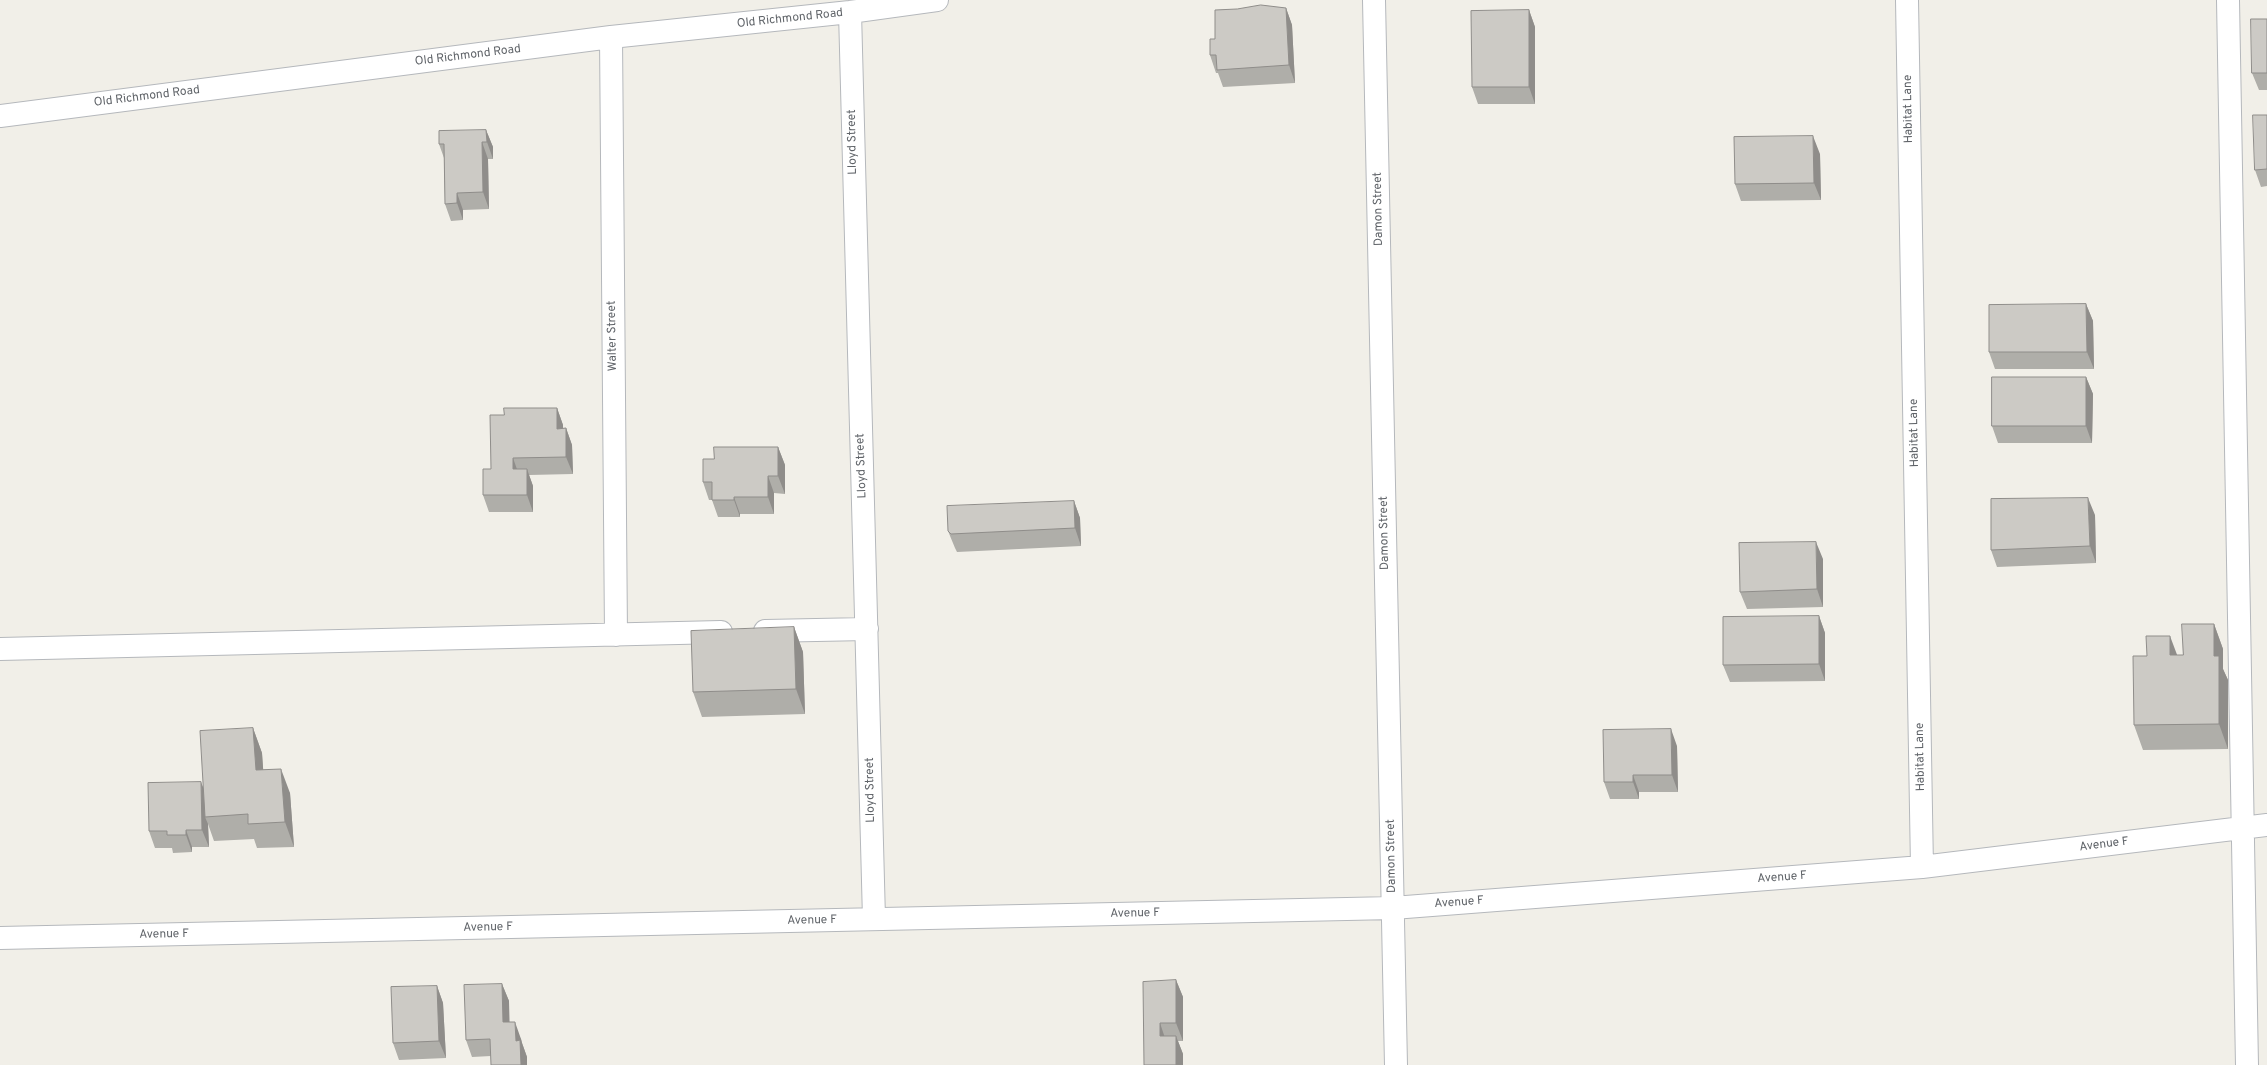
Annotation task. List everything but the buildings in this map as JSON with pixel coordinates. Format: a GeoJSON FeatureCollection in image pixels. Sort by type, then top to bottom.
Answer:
{"type":"FeatureCollection","features":[{"type":"Feature","properties":{"kind":"street","name":"Old Richmond Road"},"geometry":{"type":"LineString","coordinates":[[0,116],[611,37],[850,12],[937,0]]}},
{"type":"Feature","properties":{"kind":"street","name":"Damon Street"},"geometry":{"type":"LineString","coordinates":[[1374,0],[1396,1065]]}},
{"type":"Feature","properties":{"kind":"street","name":"Habitat Lane"},"geometry":{"type":"LineString","coordinates":[[1907,0],[1922,867]]}},
{"type":"Feature","properties":{"kind":"street"},"geometry":{"type":"LineString","coordinates":[[2228,0],[2247,1065]]}},
{"type":"Feature","properties":{"kind":"street","name":"Lloyd Street"},"geometry":{"type":"LineString","coordinates":[[850,12],[874,919]]}},
{"type":"Feature","properties":{"kind":"street","name":"Walter Street"},"geometry":{"type":"LineString","coordinates":[[611,37],[616,635]]}},
{"type":"Feature","properties":{"kind":"street"},"geometry":{"type":"LineString","coordinates":[[0,649],[867,629]]}},
{"type":"Feature","properties":{"kind":"street","name":"Avenue F"},"geometry":{"type":"LineString","coordinates":[[0,938],[1393,908],[1922,867],[2267,825]]}}]}
